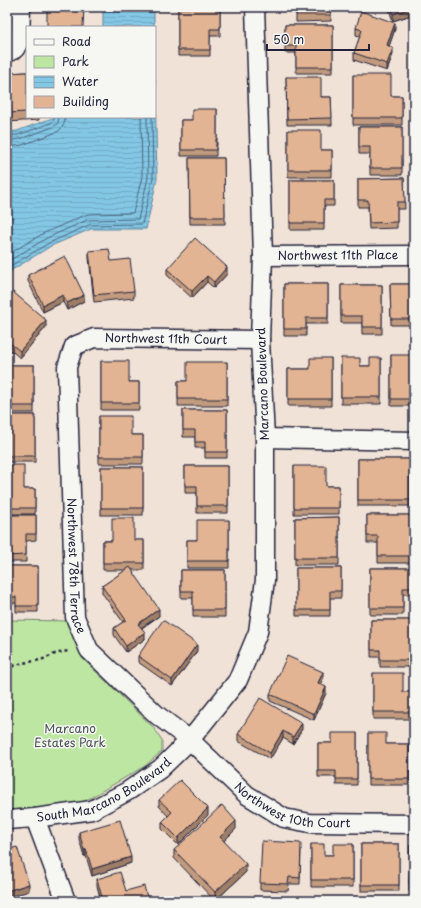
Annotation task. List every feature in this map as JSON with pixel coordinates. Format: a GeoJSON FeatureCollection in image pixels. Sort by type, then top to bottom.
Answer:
{"type":"FeatureCollection","features":[{"type":"Feature","properties":{"kind":"street"},"geometry":{"type":"LineString","coordinates":[[11,51],[20,40],[21,7]]}},
{"type":"Feature","properties":{"kind":"street","name":"Marcano Boulevard"},"geometry":{"type":"LineString","coordinates":[[190,740],[238,680],[258,632],[265,580],[265,438],[260,340],[263,256],[255,7]]}},
{"type":"Feature","properties":{"kind":"street","name":"Northwest 11th Place"},"geometry":{"type":"LineString","coordinates":[[263,256],[414,255]]}},
{"type":"Feature","properties":{"kind":"street","name":"Northwest 11th Court"},"geometry":{"type":"LineString","coordinates":[[74,346],[94,338],[260,340]]}},
{"type":"Feature","properties":{"kind":"street","name":"Northwest 78th Terrace"},"geometry":{"type":"LineString","coordinates":[[74,346],[68,366],[75,617],[89,650],[157,715],[190,740]]}},
{"type":"Feature","properties":{"kind":"street"},"geometry":{"type":"LineString","coordinates":[[265,438],[414,441]]}},
{"type":"Feature","properties":{"kind":"street","name":"South Marcano Boulevard"},"geometry":{"type":"LineString","coordinates":[[7,820],[35,818],[92,810],[128,792],[160,769],[190,740]]}},
{"type":"Feature","properties":{"kind":"street","name":"Northwest 10th Court"},"geometry":{"type":"LineString","coordinates":[[190,740],[247,795],[284,818],[310,823],[414,824]]}},
{"type":"Feature","properties":{"kind":"street"},"geometry":{"type":"LineString","coordinates":[[35,818],[66,901]]}},
{"type":"Feature","properties":{"kind":"path"},"geometry":{"type":"LineString","coordinates":[[7,668],[23,663],[41,660],[55,654],[68,651]]}},
{"type":"Feature","properties":{"kind":"green space","name":"Marcano Estates Park"},"geometry":{"type":"Polygon","coordinates":[[[7,620],[69,621],[82,658],[153,727],[162,740],[162,751],[145,766],[83,802],[21,816],[7,815],[7,620]]]}},
{"type":"Feature","properties":{"kind":"water"},"geometry":{"type":"Polygon","coordinates":[[[103,7],[154,7],[154,26],[103,26],[103,7]]]}},
{"type":"Feature","properties":{"kind":"water"},"geometry":{"type":"Polygon","coordinates":[[[52,118],[156,118],[157,179],[146,229],[91,229],[51,246],[7,273],[7,132],[17,131],[52,118]]]}},
{"type":"Feature","properties":{"kind":"building"},"geometry":{"type":"Polygon","coordinates":[[[47,7],[84,7],[83,26],[47,26],[47,7]]]}},
{"type":"Feature","properties":{"kind":"building"},"geometry":{"type":"Polygon","coordinates":[[[296,7],[331,7],[331,15],[296,15],[296,7]]]}},
{"type":"Feature","properties":{"kind":"building"},"geometry":{"type":"Polygon","coordinates":[[[391,7],[414,7],[393,14],[391,7]]]}},
{"type":"Feature","properties":{"kind":"building"},"geometry":{"type":"Polygon","coordinates":[[[178,8],[220,8],[220,29],[210,29],[210,50],[178,50],[178,8]]]}},
{"type":"Feature","properties":{"kind":"building"},"geometry":{"type":"Polygon","coordinates":[[[361,11],[395,23],[387,45],[393,48],[387,64],[354,53],[362,30],[356,28],[361,11]]]}},
{"type":"Feature","properties":{"kind":"building"},"geometry":{"type":"Polygon","coordinates":[[[285,25],[333,25],[333,67],[296,67],[296,46],[285,46],[285,25]]]}},
{"type":"Feature","properties":{"kind":"building"},"geometry":{"type":"Polygon","coordinates":[[[26,72],[26,112],[7,113],[7,73],[26,72]]]}},
{"type":"Feature","properties":{"kind":"building"},"geometry":{"type":"Polygon","coordinates":[[[353,75],[391,75],[391,96],[402,96],[402,118],[353,118],[353,75]]]}},
{"type":"Feature","properties":{"kind":"building"},"geometry":{"type":"Polygon","coordinates":[[[286,77],[321,77],[321,97],[331,97],[332,118],[287,119],[286,77]]]}},
{"type":"Feature","properties":{"kind":"building"},"geometry":{"type":"Polygon","coordinates":[[[192,109],[217,109],[216,150],[181,150],[181,120],[192,120],[192,109]]]}},
{"type":"Feature","properties":{"kind":"building"},"geometry":{"type":"Polygon","coordinates":[[[359,127],[402,127],[402,168],[370,168],[370,147],[359,147],[359,127]]]}},
{"type":"Feature","properties":{"kind":"building"},"geometry":{"type":"Polygon","coordinates":[[[288,130],[321,130],[321,150],[332,150],[332,170],[288,170],[288,130]]]}},
{"type":"Feature","properties":{"kind":"building"},"geometry":{"type":"Polygon","coordinates":[[[189,158],[224,158],[225,217],[190,217],[189,158]]]}},
{"type":"Feature","properties":{"kind":"building"},"geometry":{"type":"Polygon","coordinates":[[[404,178],[405,202],[397,202],[397,222],[369,223],[368,200],[358,200],[358,179],[404,178]]]}},
{"type":"Feature","properties":{"kind":"building"},"geometry":{"type":"Polygon","coordinates":[[[290,180],[334,180],[334,200],[324,200],[324,223],[290,223],[290,180]]]}},
{"type":"Feature","properties":{"kind":"building"},"geometry":{"type":"Polygon","coordinates":[[[195,238],[227,267],[214,282],[207,276],[192,291],[167,269],[195,238]]]}},
{"type":"Feature","properties":{"kind":"building"},"geometry":{"type":"Polygon","coordinates":[[[109,249],[111,261],[130,259],[134,291],[94,295],[89,251],[109,249]]]}},
{"type":"Feature","properties":{"kind":"building"},"geometry":{"type":"Polygon","coordinates":[[[65,256],[84,295],[67,303],[63,295],[43,305],[28,275],[65,256]]]}},
{"type":"Feature","properties":{"kind":"building"},"geometry":{"type":"Polygon","coordinates":[[[284,284],[328,284],[328,318],[306,318],[306,329],[284,329],[284,284]]]}},
{"type":"Feature","properties":{"kind":"building"},"geometry":{"type":"Polygon","coordinates":[[[390,284],[414,284],[414,319],[391,319],[390,284]]]}},
{"type":"Feature","properties":{"kind":"building"},"geometry":{"type":"Polygon","coordinates":[[[341,285],[382,285],[382,327],[362,327],[362,316],[341,316],[341,285]]]}},
{"type":"Feature","properties":{"kind":"building"},"geometry":{"type":"Polygon","coordinates":[[[13,292],[46,320],[20,351],[7,341],[7,318],[9,315],[7,313],[7,299],[13,292]]]}},
{"type":"Feature","properties":{"kind":"building"},"geometry":{"type":"Polygon","coordinates":[[[391,355],[411,355],[411,366],[414,366],[414,399],[391,399],[391,355]]]}},
{"type":"Feature","properties":{"kind":"building"},"geometry":{"type":"Polygon","coordinates":[[[310,358],[331,358],[331,399],[288,399],[288,369],[310,369],[310,358]]]}},
{"type":"Feature","properties":{"kind":"building"},"geometry":{"type":"Polygon","coordinates":[[[341,358],[360,358],[360,366],[370,366],[370,358],[381,358],[381,397],[341,397],[341,358]]]}},
{"type":"Feature","properties":{"kind":"building"},"geometry":{"type":"Polygon","coordinates":[[[101,361],[129,361],[129,382],[139,382],[139,403],[101,403],[101,361]]]}},
{"type":"Feature","properties":{"kind":"building"},"geometry":{"type":"Polygon","coordinates":[[[187,362],[227,362],[227,399],[178,399],[178,381],[187,381],[187,362]]]}},
{"type":"Feature","properties":{"kind":"building"},"geometry":{"type":"Polygon","coordinates":[[[7,365],[34,365],[34,406],[7,406],[7,365]]]}},
{"type":"Feature","properties":{"kind":"building"},"geometry":{"type":"Polygon","coordinates":[[[183,410],[227,410],[227,452],[205,452],[205,442],[195,442],[195,430],[183,430],[183,410]]]}},
{"type":"Feature","properties":{"kind":"building"},"geometry":{"type":"Polygon","coordinates":[[[7,415],[35,415],[35,456],[7,456],[7,415]]]}},
{"type":"Feature","properties":{"kind":"building"},"geometry":{"type":"Polygon","coordinates":[[[99,416],[131,416],[131,435],[143,435],[143,457],[99,457],[99,416]]]}},
{"type":"Feature","properties":{"kind":"building"},"geometry":{"type":"Polygon","coordinates":[[[358,459],[410,459],[410,500],[358,500],[358,459]]]}},
{"type":"Feature","properties":{"kind":"building"},"geometry":{"type":"Polygon","coordinates":[[[7,465],[24,465],[24,489],[35,489],[35,508],[7,508],[7,465]]]}},
{"type":"Feature","properties":{"kind":"building"},"geometry":{"type":"Polygon","coordinates":[[[185,466],[228,466],[228,506],[197,506],[197,486],[185,486],[185,466]]]}},
{"type":"Feature","properties":{"kind":"building"},"geometry":{"type":"Polygon","coordinates":[[[294,466],[326,466],[326,486],[339,486],[339,508],[294,508],[294,466]]]}},
{"type":"Feature","properties":{"kind":"building"},"geometry":{"type":"Polygon","coordinates":[[[101,467],[143,467],[143,508],[101,508],[101,467]]]}},
{"type":"Feature","properties":{"kind":"building"},"geometry":{"type":"Polygon","coordinates":[[[7,515],[36,515],[36,534],[26,534],[26,555],[7,556],[7,515]]]}},
{"type":"Feature","properties":{"kind":"building"},"geometry":{"type":"Polygon","coordinates":[[[367,515],[410,515],[411,556],[378,556],[378,536],[367,536],[367,515]]]}},
{"type":"Feature","properties":{"kind":"building"},"geometry":{"type":"Polygon","coordinates":[[[339,517],[339,558],[295,558],[295,518],[339,517]]]}},
{"type":"Feature","properties":{"kind":"building"},"geometry":{"type":"Polygon","coordinates":[[[112,518],[134,518],[134,540],[144,540],[144,563],[103,563],[103,541],[112,541],[112,518]]]}},
{"type":"Feature","properties":{"kind":"building"},"geometry":{"type":"Polygon","coordinates":[[[197,520],[229,520],[229,561],[187,561],[187,540],[197,540],[197,520]]]}},
{"type":"Feature","properties":{"kind":"building"},"geometry":{"type":"Polygon","coordinates":[[[7,566],[38,566],[38,606],[16,606],[16,597],[7,597],[7,566]]]}},
{"type":"Feature","properties":{"kind":"building"},"geometry":{"type":"Polygon","coordinates":[[[130,567],[159,609],[138,624],[145,632],[126,646],[114,628],[126,620],[102,586],[130,567]]]}},
{"type":"Feature","properties":{"kind":"building"},"geometry":{"type":"Polygon","coordinates":[[[296,568],[341,568],[341,591],[330,591],[330,610],[296,610],[296,568]]]}},
{"type":"Feature","properties":{"kind":"building"},"geometry":{"type":"Polygon","coordinates":[[[370,568],[413,568],[413,588],[403,588],[403,608],[370,608],[370,568]]]}},
{"type":"Feature","properties":{"kind":"building"},"geometry":{"type":"Polygon","coordinates":[[[181,570],[225,570],[225,610],[193,610],[193,591],[181,591],[181,570]]]}},
{"type":"Feature","properties":{"kind":"building"},"geometry":{"type":"Polygon","coordinates":[[[163,620],[197,644],[172,680],[138,656],[163,620]]]}},
{"type":"Feature","properties":{"kind":"building"},"geometry":{"type":"Polygon","coordinates":[[[371,620],[412,620],[412,660],[380,660],[380,650],[371,650],[371,620]]]}},
{"type":"Feature","properties":{"kind":"building"},"geometry":{"type":"Polygon","coordinates":[[[287,656],[323,672],[318,683],[326,687],[314,714],[270,694],[287,656]]]}},
{"type":"Feature","properties":{"kind":"building"},"geometry":{"type":"Polygon","coordinates":[[[373,673],[403,673],[403,692],[414,692],[414,712],[373,712],[373,673]]]}},
{"type":"Feature","properties":{"kind":"building"},"geometry":{"type":"Polygon","coordinates":[[[260,698],[302,723],[293,737],[283,731],[270,753],[238,734],[260,698]]]}},
{"type":"Feature","properties":{"kind":"building"},"geometry":{"type":"Polygon","coordinates":[[[332,733],[357,733],[357,779],[336,779],[336,771],[318,771],[318,743],[332,743],[332,733]]]}},
{"type":"Feature","properties":{"kind":"building"},"geometry":{"type":"Polygon","coordinates":[[[368,733],[386,733],[386,744],[409,744],[409,779],[368,779],[368,733]]]}},
{"type":"Feature","properties":{"kind":"building"},"geometry":{"type":"Polygon","coordinates":[[[180,780],[208,808],[178,838],[162,822],[172,812],[159,800],[180,780]]]}},
{"type":"Feature","properties":{"kind":"building"},"geometry":{"type":"Polygon","coordinates":[[[222,805],[236,821],[220,837],[246,864],[215,892],[174,850],[222,805]]]}},
{"type":"Feature","properties":{"kind":"building"},"geometry":{"type":"Polygon","coordinates":[[[120,820],[131,857],[92,869],[86,849],[84,850],[79,832],[120,820]]]}},
{"type":"Feature","properties":{"kind":"building"},"geometry":{"type":"Polygon","coordinates":[[[262,841],[301,843],[300,878],[289,877],[288,884],[260,883],[262,841]]]}},
{"type":"Feature","properties":{"kind":"building"},"geometry":{"type":"Polygon","coordinates":[[[311,844],[324,844],[324,855],[333,855],[333,844],[353,844],[353,880],[311,880],[311,844]]]}},
{"type":"Feature","properties":{"kind":"building"},"geometry":{"type":"Polygon","coordinates":[[[361,844],[399,844],[399,885],[361,885],[361,844]]]}},
{"type":"Feature","properties":{"kind":"building"},"geometry":{"type":"Polygon","coordinates":[[[410,845],[414,845],[414,885],[409,884],[410,845]]]}},
{"type":"Feature","properties":{"kind":"building"},"geometry":{"type":"Polygon","coordinates":[[[17,847],[29,884],[7,891],[7,850],[17,847]]]}},
{"type":"Feature","properties":{"kind":"building"},"geometry":{"type":"Polygon","coordinates":[[[120,872],[126,891],[144,886],[148,901],[103,901],[97,879],[120,872]]]}}]}
